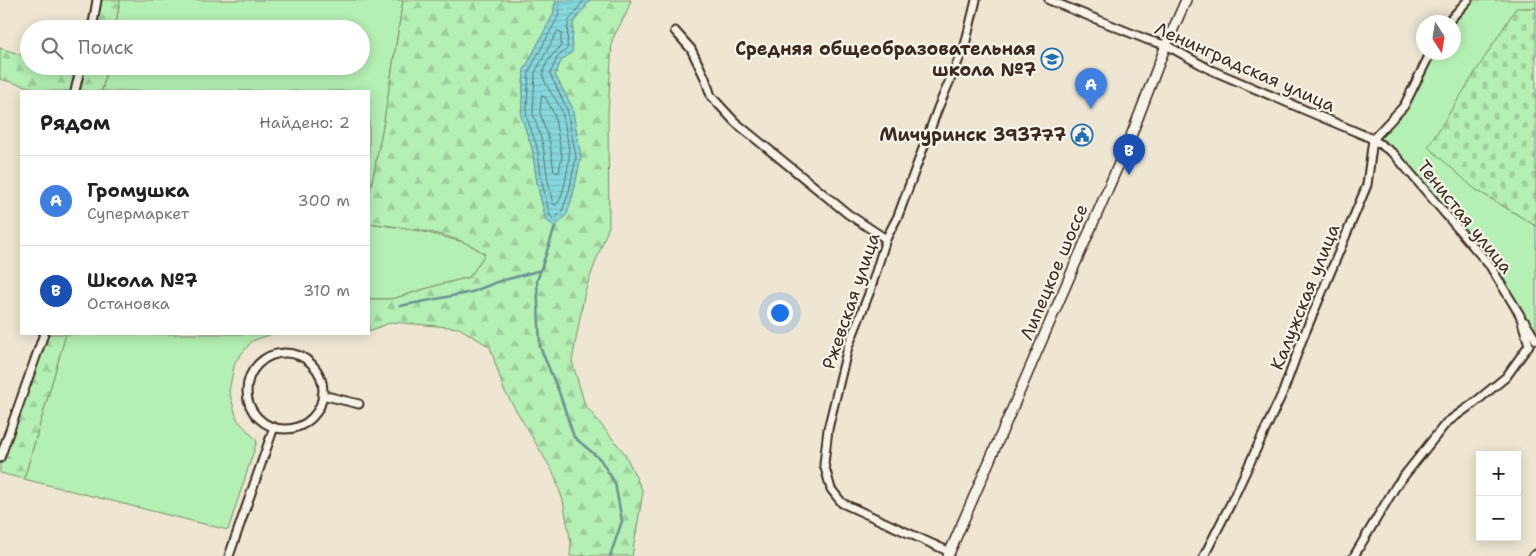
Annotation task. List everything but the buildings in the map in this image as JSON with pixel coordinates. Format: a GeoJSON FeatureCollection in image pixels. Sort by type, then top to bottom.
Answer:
{"type":"FeatureCollection","features":[{"type":"Feature","properties":{"kind":"street"},"geometry":{"type":"LineString","coordinates":[[94,20],[97,0]]}},
{"type":"Feature","properties":{"kind":"street","name":"Ржевская улица"},"geometry":{"type":"LineString","coordinates":[[949,554],[842,503],[831,490],[824,464],[828,430],[848,347],[870,292],[886,239],[898,216],[938,108],[965,45],[976,0]]}},
{"type":"Feature","properties":{"kind":"street","name":"Ленинградская улица"},"geometry":{"type":"LineString","coordinates":[[1048,0],[1166,46],[1211,70],[1373,139]]}},
{"type":"Feature","properties":{"kind":"street","name":"Липецкое шоссе"},"geometry":{"type":"LineString","coordinates":[[949,554],[1131,136],[1186,0]]}},
{"type":"Feature","properties":{"kind":"street"},"geometry":{"type":"LineString","coordinates":[[1454,15],[1468,0]]}},
{"type":"Feature","properties":{"kind":"street"},"geometry":{"type":"LineString","coordinates":[[675,31],[691,49],[705,78],[710,96],[735,122],[848,214],[886,239]]}},
{"type":"Feature","properties":{"kind":"street"},"geometry":{"type":"LineString","coordinates":[[1373,139],[1404,106],[1427,60]]}},
{"type":"Feature","properties":{"kind":"street"},"geometry":{"type":"LineString","coordinates":[[75,90],[79,75]]}},
{"type":"Feature","properties":{"kind":"street","name":"Тенистая улица"},"geometry":{"type":"LineString","coordinates":[[1354,556],[1396,486],[1446,423],[1506,377],[1529,345],[1520,315],[1490,266],[1394,154],[1373,139]]}},
{"type":"Feature","properties":{"kind":"street","name":"Калужская улица"},"geometry":{"type":"LineString","coordinates":[[1204,556],[1283,392],[1302,340],[1367,185],[1373,139]]}},
{"type":"Feature","properties":{"kind":"street"},"geometry":{"type":"LineString","coordinates":[[1520,315],[1536,340]]}},
{"type":"Feature","properties":{"kind":"street"},"geometry":{"type":"LineString","coordinates":[[0,458],[44,335]]}},
{"type":"Feature","properties":{"kind":"street"},"geometry":{"type":"LineString","coordinates":[[276,354],[297,355],[309,362],[318,374],[322,395],[318,408],[305,422],[287,428],[274,427],[256,416],[249,404],[247,390],[250,376],[263,360],[276,354]]}},
{"type":"Feature","properties":{"kind":"street"},"geometry":{"type":"LineString","coordinates":[[322,395],[359,404]]}},
{"type":"Feature","properties":{"kind":"street"},"geometry":{"type":"LineString","coordinates":[[229,556],[274,427]]}},
{"type":"Feature","properties":{"kind":"green space"},"geometry":{"type":"Polygon","coordinates":[[[97,0],[120,0],[117,20],[94,20],[97,0]]]}},
{"type":"Feature","properties":{"kind":"green space"},"geometry":{"type":"Polygon","coordinates":[[[120,0],[403,0],[384,121],[370,192],[370,90],[102,90],[105,75],[370,75],[370,20],[117,20],[120,0]]]}},
{"type":"Feature","properties":{"kind":"green space"},"geometry":{"type":"Polygon","coordinates":[[[403,0],[556,0],[553,15],[524,70],[521,115],[532,148],[537,183],[546,220],[567,214],[581,157],[572,107],[555,75],[561,61],[572,52],[573,23],[590,0],[631,0],[612,40],[608,115],[609,226],[585,291],[572,361],[585,405],[625,454],[643,492],[632,556],[570,556],[571,543],[563,501],[553,472],[504,390],[490,347],[459,328],[392,322],[370,331],[370,299],[392,299],[470,277],[485,254],[460,241],[445,236],[370,223],[370,192],[384,121],[403,0]]]}},
{"type":"Feature","properties":{"kind":"green space"},"geometry":{"type":"Polygon","coordinates":[[[1468,0],[1536,0],[1536,8],[1516,9],[1475,189],[1536,226],[1536,340],[1490,266],[1394,154],[1373,139],[1404,106],[1427,60],[1461,60],[1461,15],[1454,15],[1468,0]]]}},
{"type":"Feature","properties":{"kind":"green space"},"geometry":{"type":"Polygon","coordinates":[[[1516,8],[1536,8],[1536,226],[1475,189],[1428,147],[1516,8]]]}},
{"type":"Feature","properties":{"kind":"green space"},"geometry":{"type":"Polygon","coordinates":[[[0,48],[20,54],[20,75],[105,75],[102,90],[39,90],[0,79],[0,48]]]}},
{"type":"Feature","properties":{"kind":"green space"},"geometry":{"type":"Polygon","coordinates":[[[370,223],[420,231],[467,243],[485,254],[470,277],[392,299],[370,299],[370,223]]]}},
{"type":"Feature","properties":{"kind":"green space"},"geometry":{"type":"Polygon","coordinates":[[[44,335],[66,335],[24,479],[0,473],[0,458],[44,335]]]}},
{"type":"Feature","properties":{"kind":"green space"},"geometry":{"type":"Polygon","coordinates":[[[66,335],[269,335],[252,341],[235,362],[229,391],[237,419],[257,441],[228,530],[24,479],[66,335]]]}},
{"type":"Feature","properties":{"kind":"water"},"geometry":{"type":"Polygon","coordinates":[[[556,0],[590,0],[573,23],[572,52],[561,61],[555,75],[572,107],[581,157],[567,214],[555,227],[546,220],[537,183],[532,148],[521,116],[524,70],[553,15],[556,0]]]}},
{"type":"Feature","properties":{"kind":"waterway"},"geometry":{"type":"LineString","coordinates":[[555,227],[537,281],[540,347],[559,392],[574,437],[600,459],[615,483],[622,521],[610,556]]}},
{"type":"Feature","properties":{"kind":"waterway"},"geometry":{"type":"LineString","coordinates":[[400,306],[472,292],[497,282],[541,270]]}},
{"type":"Feature","properties":{"kind":"place","name":"Средняя общеобразовательная школа №7"},"geometry":{"type":"Point","coordinates":[1052,59]}},
{"type":"Feature","properties":{"kind":"place","name":"Громушка"},"geometry":{"type":"Point","coordinates":[1091,109]}},
{"type":"Feature","properties":{"kind":"place","name":"Мичуринск 393777"},"geometry":{"type":"Point","coordinates":[1082,135]}},
{"type":"Feature","properties":{"kind":"place","name":"Школа №7"},"geometry":{"type":"Point","coordinates":[1129,175]}}]}
